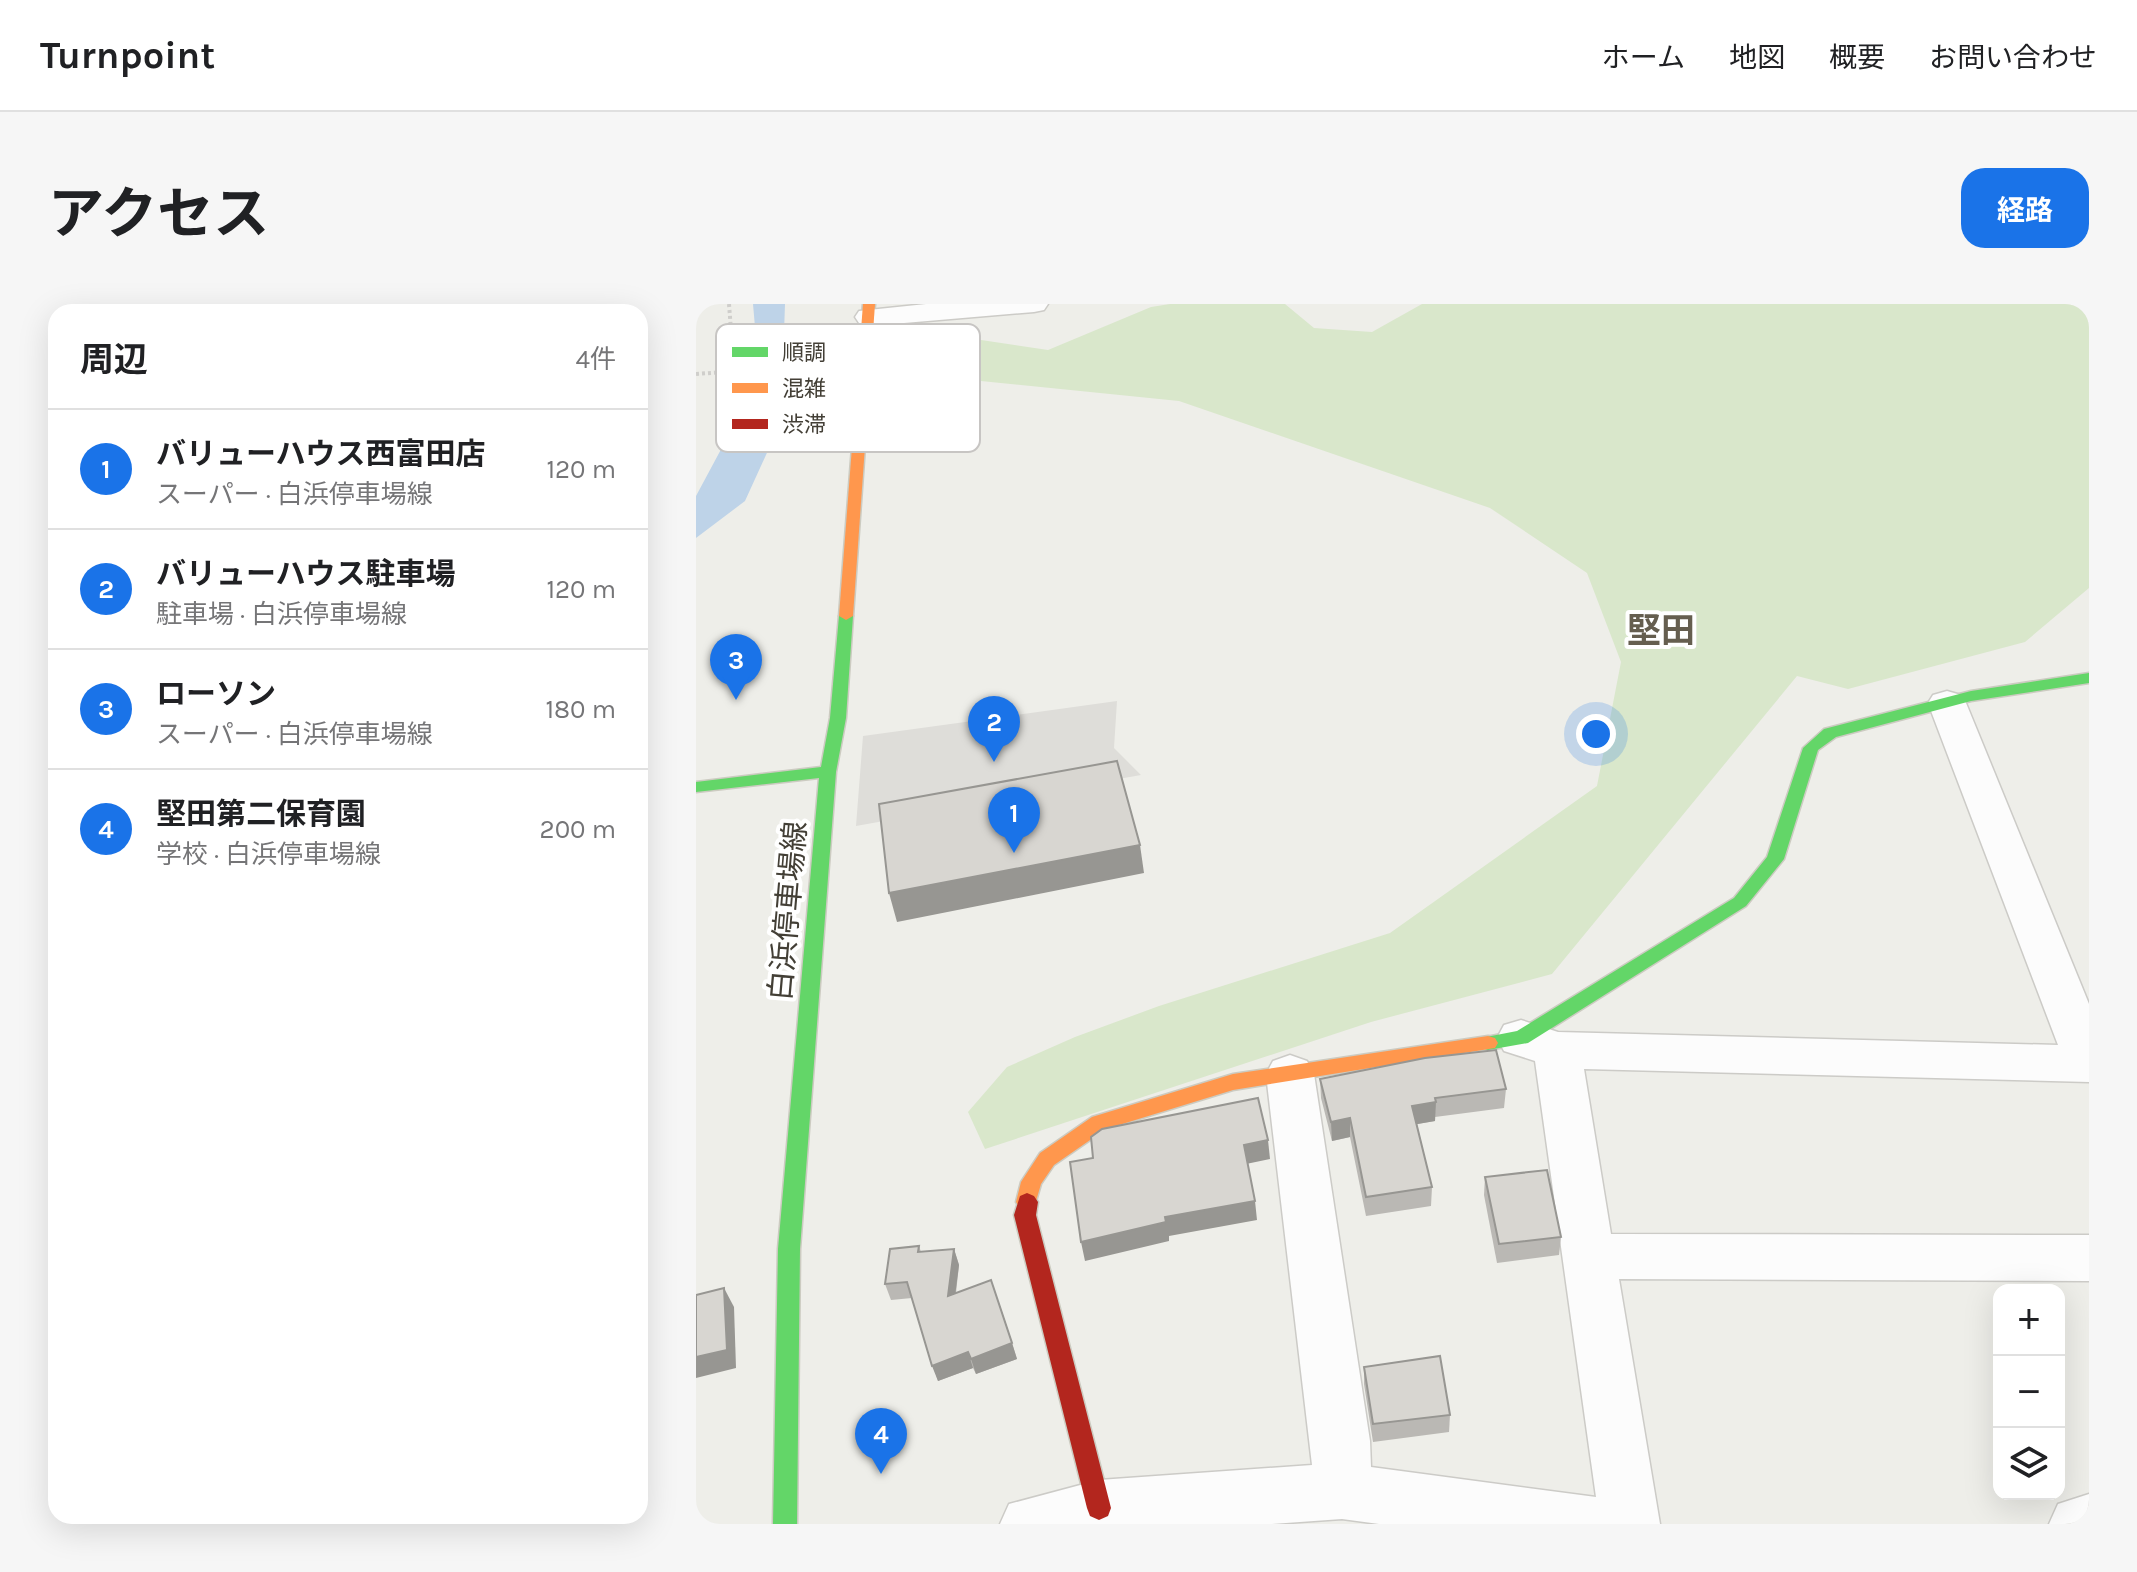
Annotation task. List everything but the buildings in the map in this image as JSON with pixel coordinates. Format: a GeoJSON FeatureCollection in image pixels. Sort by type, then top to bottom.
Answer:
{"type":"FeatureCollection","features":[{"type":"Feature","properties":{"kind":"main road","name":"白浜停車場線"},"geometry":{"type":"LineString","coordinates":[[785,1524],[789,1249],[828,772],[838,718],[858,452]]}},
{"type":"Feature","properties":{"kind":"main road"},"geometry":{"type":"LineString","coordinates":[[1099,1508],[1025,1215],[1031,1182],[1047,1159],[1099,1123],[1233,1082],[1539,1044],[1740,902],[1775,859],[1811,748],[1830,733],[1947,703],[2089,678]]}},
{"type":"Feature","properties":{"kind":"main road"},"geometry":{"type":"LineString","coordinates":[[696,787],[828,772]]}},
{"type":"Feature","properties":{"kind":"street"},"geometry":{"type":"LineString","coordinates":[[869,311],[1034,304]]}},
{"type":"Feature","properties":{"kind":"street"},"geometry":{"type":"LineString","coordinates":[[1630,1524],[1590,1256],[1539,1044],[2089,1063],[1947,703]]}},
{"type":"Feature","properties":{"kind":"street"},"geometry":{"type":"LineString","coordinates":[[1290,1074],[1341,1441],[1342,1491]]}},
{"type":"Feature","properties":{"kind":"street"},"geometry":{"type":"LineString","coordinates":[[1590,1256],[2089,1258]]}},
{"type":"Feature","properties":{"kind":"street"},"geometry":{"type":"LineString","coordinates":[[1030,1524],[1099,1508],[1342,1491],[1592,1524]]}},
{"type":"Feature","properties":{"kind":"street"},"geometry":{"type":"LineString","coordinates":[[2079,1524],[2089,1523]]}},
{"type":"Feature","properties":{"kind":"path"},"geometry":{"type":"LineString","coordinates":[[729,304],[731,324]]}},
{"type":"Feature","properties":{"kind":"path"},"geometry":{"type":"LineString","coordinates":[[696,374],[716,371]]}},
{"type":"Feature","properties":{"kind":"green space"},"geometry":{"type":"Polygon","coordinates":[[[1170,304],[1285,304],[1314,328],[1372,332],[1422,304],[2089,304],[2089,588],[2025,642],[1848,689],[1797,676],[1552,974],[1371,1022],[985,1149],[968,1112],[1007,1067],[1075,1037],[1159,1006],[1390,933],[1597,786],[1621,662],[1587,573],[1490,508],[1179,401],[980,381],[980,340],[1048,350],[1151,307],[1170,304]]]}},
{"type":"Feature","properties":{"kind":"shaded area"},"geometry":{"type":"Polygon","coordinates":[[[1117,701],[1114,748],[1141,775],[856,826],[863,736],[1117,701]]]}},
{"type":"Feature","properties":{"kind":"water"},"geometry":{"type":"Polygon","coordinates":[[[753,304],[785,304],[784,324],[755,324],[753,304]]]}},
{"type":"Feature","properties":{"kind":"water"},"geometry":{"type":"Polygon","coordinates":[[[720,452],[767,452],[745,501],[696,538],[696,496],[720,452]]]}},
{"type":"Feature","properties":{"kind":"traffic: fast"},"geometry":{"type":"LineString","coordinates":[[785,1524],[789,1249],[828,772],[838,718],[846,616]]}},
{"type":"Feature","properties":{"kind":"traffic: fast"},"geometry":{"type":"LineString","coordinates":[[1488,1043],[1521,1038],[1740,902],[1775,859],[1811,748],[1830,733],[1971,696],[2089,678]]}},
{"type":"Feature","properties":{"kind":"traffic: fast"},"geometry":{"type":"LineString","coordinates":[[696,787],[828,772]]}},
{"type":"Feature","properties":{"kind":"traffic: slow"},"geometry":{"type":"LineString","coordinates":[[868,324],[869,304]]}},
{"type":"Feature","properties":{"kind":"traffic: slow"},"geometry":{"type":"LineString","coordinates":[[846,616],[858,452]]}},
{"type":"Feature","properties":{"kind":"traffic: slow"},"geometry":{"type":"LineString","coordinates":[[1027,1202],[1031,1182],[1047,1159],[1099,1123],[1233,1082],[1488,1043]]}},
{"type":"Feature","properties":{"kind":"traffic: jam"},"geometry":{"type":"LineString","coordinates":[[1027,1202],[1025,1215],[1099,1508]]}},
{"type":"Feature","properties":{"kind":"place","name":"ローソン"},"geometry":{"type":"Point","coordinates":[736,700]}},
{"type":"Feature","properties":{"kind":"place","name":"バリューハウス駐車場"},"geometry":{"type":"Point","coordinates":[994,762]}},
{"type":"Feature","properties":{"kind":"place","name":"バリューハウス西富田店"},"geometry":{"type":"Point","coordinates":[1014,853]}},
{"type":"Feature","properties":{"kind":"place","name":"堅田第二保育園"},"geometry":{"type":"Point","coordinates":[881,1474]}},
{"type":"Feature","properties":{"kind":"district","name":"堅田"},"geometry":{"type":"Point","coordinates":[1661,631]}}]}
